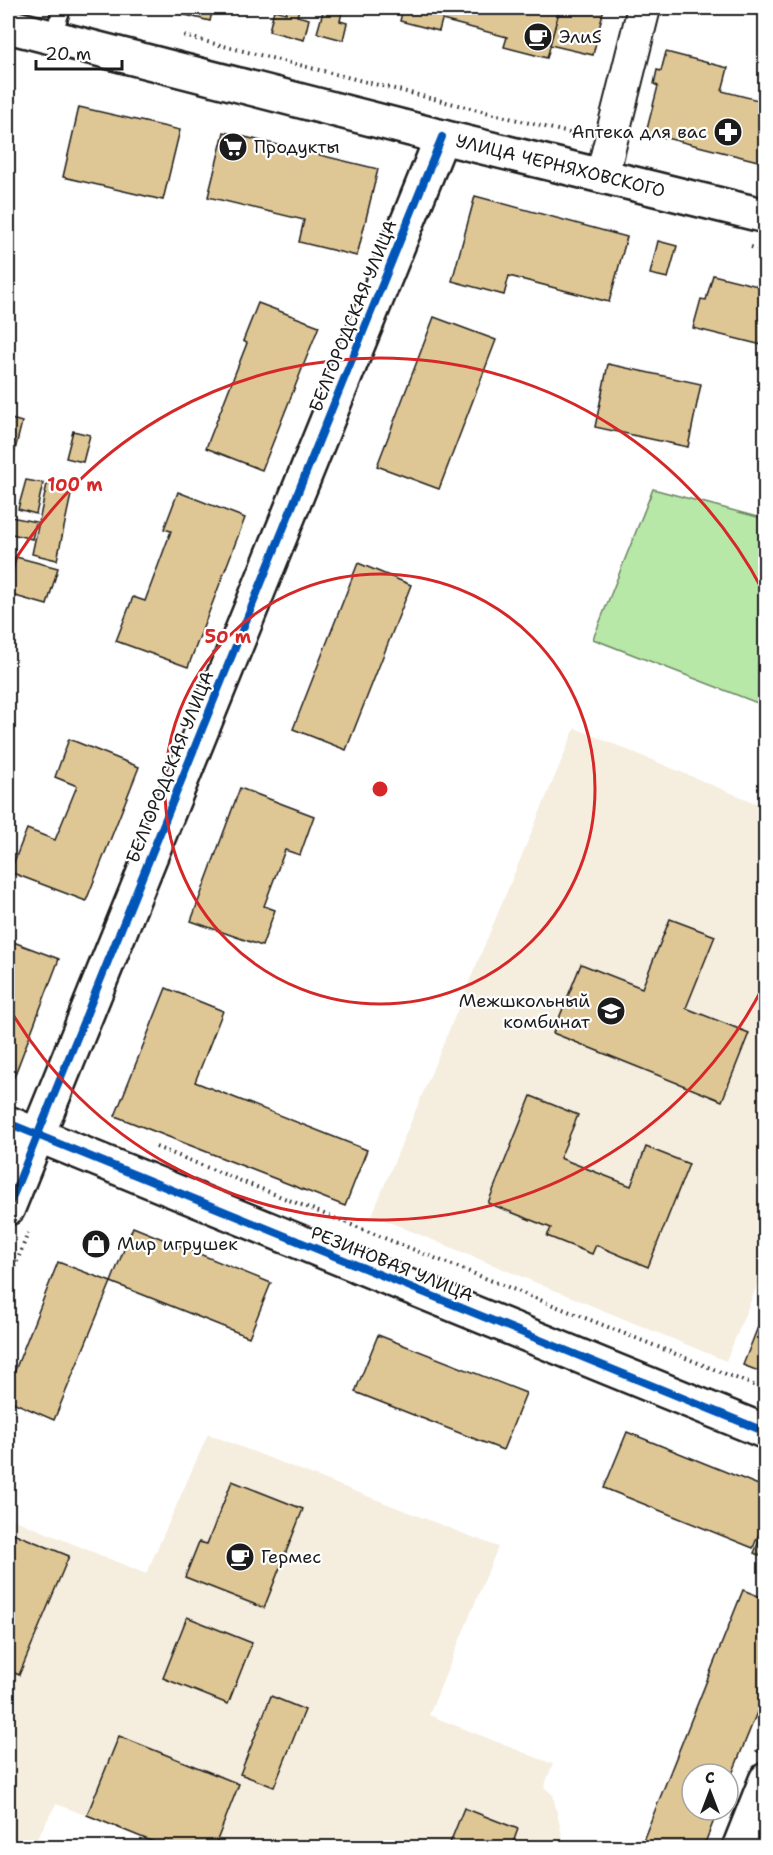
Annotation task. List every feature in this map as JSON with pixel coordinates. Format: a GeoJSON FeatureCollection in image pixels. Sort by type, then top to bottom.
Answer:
{"type":"FeatureCollection","features":[{"type":"Feature","properties":{"kind":"street"},"geometry":{"type":"LineString","coordinates":[[602,176],[644,8]]}},
{"type":"Feature","properties":{"kind":"street","name":"УЛИЦА ЧЕРНЯХОВСКОГО"},"geometry":{"type":"LineString","coordinates":[[8,26],[57,23],[442,136],[765,216]]}},
{"type":"Feature","properties":{"kind":"street","name":"БЕЛГОРОДСКАЯ УЛИЦА"},"geometry":{"type":"LineString","coordinates":[[8,1208],[22,1129],[442,136]]}},
{"type":"Feature","properties":{"kind":"street","name":"РЕЗИНОВАЯ УЛИЦА"},"geometry":{"type":"LineString","coordinates":[[22,1129],[765,1432]]}},
{"type":"Feature","properties":{"kind":"street"},"geometry":{"type":"LineString","coordinates":[[751,1831],[765,1780]]}},
{"type":"Feature","properties":{"kind":"path"},"geometry":{"type":"LineString","coordinates":[[184,36],[582,136]]}},
{"type":"Feature","properties":{"kind":"path"},"geometry":{"type":"LineString","coordinates":[[153,1146],[765,1390]]}},
{"type":"Feature","properties":{"kind":"shaded area","name":"Межшкольный комбинат"},"geometry":{"type":"Polygon","coordinates":[[[575,728],[765,807],[765,1266],[726,1361],[372,1215],[575,728]]]}},
{"type":"Feature","properties":{"kind":"shaded area"},"geometry":{"type":"Polygon","coordinates":[[[208,1434],[498,1547],[429,1715],[553,1764],[544,1787],[553,1795],[564,1844],[571,1847],[168,1847],[56,1804],[33,1846],[8,1837],[8,1517],[146,1574],[208,1434]]]}},
{"type":"Feature","properties":{"kind":"green space"},"geometry":{"type":"Polygon","coordinates":[[[653,489],[765,519],[765,706],[593,639],[653,489]]]}},
{"type":"Feature","properties":{"kind":"building"},"geometry":{"type":"Polygon","coordinates":[[[157,8],[213,8],[210,21],[157,8]]]}},
{"type":"Feature","properties":{"kind":"building"},"geometry":{"type":"Polygon","coordinates":[[[288,8],[299,10],[297,16],[309,19],[304,40],[269,31],[274,10],[286,13],[288,8]]]}},
{"type":"Feature","properties":{"kind":"building"},"geometry":{"type":"Polygon","coordinates":[[[324,8],[343,8],[340,21],[347,23],[343,40],[317,33],[324,8]]]}},
{"type":"Feature","properties":{"kind":"building"},"geometry":{"type":"Polygon","coordinates":[[[403,8],[555,8],[560,10],[547,58],[504,47],[507,37],[442,20],[439,31],[400,21],[403,8]]]}},
{"type":"Feature","properties":{"kind":"building"},"geometry":{"type":"Polygon","coordinates":[[[560,8],[604,8],[593,55],[550,45],[560,8]]]}},
{"type":"Feature","properties":{"kind":"building"},"geometry":{"type":"Polygon","coordinates":[[[666,52],[728,68],[722,91],[766,102],[766,163],[646,133],[658,86],[654,84],[657,70],[661,71],[666,52]]]}},
{"type":"Feature","properties":{"kind":"building"},"geometry":{"type":"Polygon","coordinates":[[[79,107],[180,130],[163,200],[63,177],[79,107]]]}},
{"type":"Feature","properties":{"kind":"building"},"geometry":{"type":"Polygon","coordinates":[[[224,132],[378,169],[357,256],[299,242],[304,220],[208,197],[224,132]]]}},
{"type":"Feature","properties":{"kind":"building"},"geometry":{"type":"Polygon","coordinates":[[[475,196],[627,237],[609,302],[509,276],[504,295],[452,281],[475,196]]]}},
{"type":"Feature","properties":{"kind":"building"},"geometry":{"type":"Polygon","coordinates":[[[658,241],[677,246],[668,278],[650,274],[658,241]]]}},
{"type":"Feature","properties":{"kind":"building"},"geometry":{"type":"Polygon","coordinates":[[[713,275],[766,288],[766,346],[693,328],[701,299],[706,300],[713,275]]]}},
{"type":"Feature","properties":{"kind":"building"},"geometry":{"type":"Polygon","coordinates":[[[258,303],[319,326],[262,470],[206,448],[247,343],[243,341],[258,303]]]}},
{"type":"Feature","properties":{"kind":"building"},"geometry":{"type":"Polygon","coordinates":[[[434,317],[496,340],[439,489],[377,466],[434,317]]]}},
{"type":"Feature","properties":{"kind":"building"},"geometry":{"type":"Polygon","coordinates":[[[608,364],[701,384],[688,447],[595,427],[608,364]]]}},
{"type":"Feature","properties":{"kind":"building"},"geometry":{"type":"Polygon","coordinates":[[[8,418],[22,422],[8,478],[8,418]]]}},
{"type":"Feature","properties":{"kind":"building"},"geometry":{"type":"Polygon","coordinates":[[[73,431],[90,435],[83,462],[66,458],[73,431]]]}},
{"type":"Feature","properties":{"kind":"building"},"geometry":{"type":"Polygon","coordinates":[[[26,480],[43,483],[36,514],[18,509],[26,480]]]}},
{"type":"Feature","properties":{"kind":"building"},"geometry":{"type":"Polygon","coordinates":[[[47,484],[72,490],[57,560],[32,554],[47,484]]]}},
{"type":"Feature","properties":{"kind":"building"},"geometry":{"type":"Polygon","coordinates":[[[178,492],[245,518],[188,667],[116,641],[133,597],[145,601],[171,531],[164,529],[178,492]]]}},
{"type":"Feature","properties":{"kind":"building"},"geometry":{"type":"Polygon","coordinates":[[[11,517],[36,522],[32,539],[8,533],[11,517]]]}},
{"type":"Feature","properties":{"kind":"building"},"geometry":{"type":"Polygon","coordinates":[[[16,557],[58,568],[47,605],[8,594],[16,557]]]}},
{"type":"Feature","properties":{"kind":"building"},"geometry":{"type":"Polygon","coordinates":[[[358,563],[411,585],[346,750],[293,729],[358,563]]]}},
{"type":"Feature","properties":{"kind":"building"},"geometry":{"type":"Polygon","coordinates":[[[69,739],[139,767],[86,901],[10,872],[27,829],[55,840],[77,786],[55,777],[69,739]]]}},
{"type":"Feature","properties":{"kind":"building"},"geometry":{"type":"Polygon","coordinates":[[[240,788],[314,816],[300,855],[285,850],[264,906],[275,910],[262,946],[191,921],[240,788]]]}},
{"type":"Feature","properties":{"kind":"building"},"geometry":{"type":"Polygon","coordinates":[[[670,919],[715,936],[686,1008],[749,1033],[722,1101],[553,1033],[581,964],[642,988],[670,919]]]}},
{"type":"Feature","properties":{"kind":"building"},"geometry":{"type":"Polygon","coordinates":[[[8,940],[59,959],[14,1077],[8,1075],[8,940]]]}},
{"type":"Feature","properties":{"kind":"building"},"geometry":{"type":"Polygon","coordinates":[[[166,988],[223,1011],[195,1082],[367,1150],[345,1206],[115,1116],[166,988]]]}},
{"type":"Feature","properties":{"kind":"building"},"geometry":{"type":"Polygon","coordinates":[[[531,1096],[578,1115],[560,1158],[631,1186],[646,1147],[689,1164],[648,1267],[596,1245],[592,1254],[547,1236],[551,1228],[488,1203],[531,1096]]]}},
{"type":"Feature","properties":{"kind":"building"},"geometry":{"type":"Polygon","coordinates":[[[133,1227],[271,1283],[249,1337],[111,1282],[133,1227]]]}},
{"type":"Feature","properties":{"kind":"building"},"geometry":{"type":"Polygon","coordinates":[[[58,1262],[111,1282],[54,1420],[8,1400],[8,1388],[58,1262]]]}},
{"type":"Feature","properties":{"kind":"building"},"geometry":{"type":"Polygon","coordinates":[[[766,1309],[766,1374],[743,1365],[766,1309]]]}},
{"type":"Feature","properties":{"kind":"building"},"geometry":{"type":"Polygon","coordinates":[[[378,1335],[526,1393],[503,1450],[355,1392],[378,1335]]]}},
{"type":"Feature","properties":{"kind":"building"},"geometry":{"type":"Polygon","coordinates":[[[627,1432],[766,1488],[766,1517],[753,1548],[604,1488],[627,1432]]]}},
{"type":"Feature","properties":{"kind":"building"},"geometry":{"type":"Polygon","coordinates":[[[232,1481],[303,1509],[264,1608],[185,1577],[199,1542],[207,1544],[232,1481]]]}},
{"type":"Feature","properties":{"kind":"building"},"geometry":{"type":"Polygon","coordinates":[[[766,1524],[766,1558],[754,1553],[766,1524]]]}},
{"type":"Feature","properties":{"kind":"building"},"geometry":{"type":"Polygon","coordinates":[[[8,1531],[69,1556],[19,1675],[8,1670],[8,1531]]]}},
{"type":"Feature","properties":{"kind":"building"},"geometry":{"type":"Polygon","coordinates":[[[743,1590],[766,1599],[766,1690],[737,1762],[680,1762],[680,1822],[713,1822],[703,1848],[640,1848],[743,1590]]]}},
{"type":"Feature","properties":{"kind":"building"},"geometry":{"type":"Polygon","coordinates":[[[187,1617],[252,1643],[228,1704],[163,1678],[187,1617]]]}},
{"type":"Feature","properties":{"kind":"building"},"geometry":{"type":"Polygon","coordinates":[[[271,1696],[305,1710],[274,1787],[240,1774],[271,1696]]]}},
{"type":"Feature","properties":{"kind":"building"},"geometry":{"type":"Polygon","coordinates":[[[119,1736],[239,1784],[214,1848],[168,1848],[87,1815],[119,1736]]]}},
{"type":"Feature","properties":{"kind":"building"},"geometry":{"type":"Polygon","coordinates":[[[464,1808],[518,1829],[511,1848],[448,1848],[464,1808]]]}},
{"type":"Feature","properties":{"kind":"cycle path"},"geometry":{"type":"LineString","coordinates":[[8,1208],[442,137]]}},
{"type":"Feature","properties":{"kind":"cycle path"},"geometry":{"type":"LineString","coordinates":[[8,1123],[766,1432]]}},
{"type":"Feature","properties":{"kind":"place","name":"ЭлиS"},"geometry":{"type":"Point","coordinates":[538,37]}},
{"type":"Feature","properties":{"kind":"place","name":"Аптека для вас"},"geometry":{"type":"Point","coordinates":[728,132]}},
{"type":"Feature","properties":{"kind":"place","name":"Продукты"},"geometry":{"type":"Point","coordinates":[233,147]}},
{"type":"Feature","properties":{"kind":"place","name":"Межшкольный комбинат"},"geometry":{"type":"Point","coordinates":[611,1011]}},
{"type":"Feature","properties":{"kind":"place","name":"Мир игрушек"},"geometry":{"type":"Point","coordinates":[96,1244]}},
{"type":"Feature","properties":{"kind":"place","name":"Гермес"},"geometry":{"type":"Point","coordinates":[240,1557]}}]}
